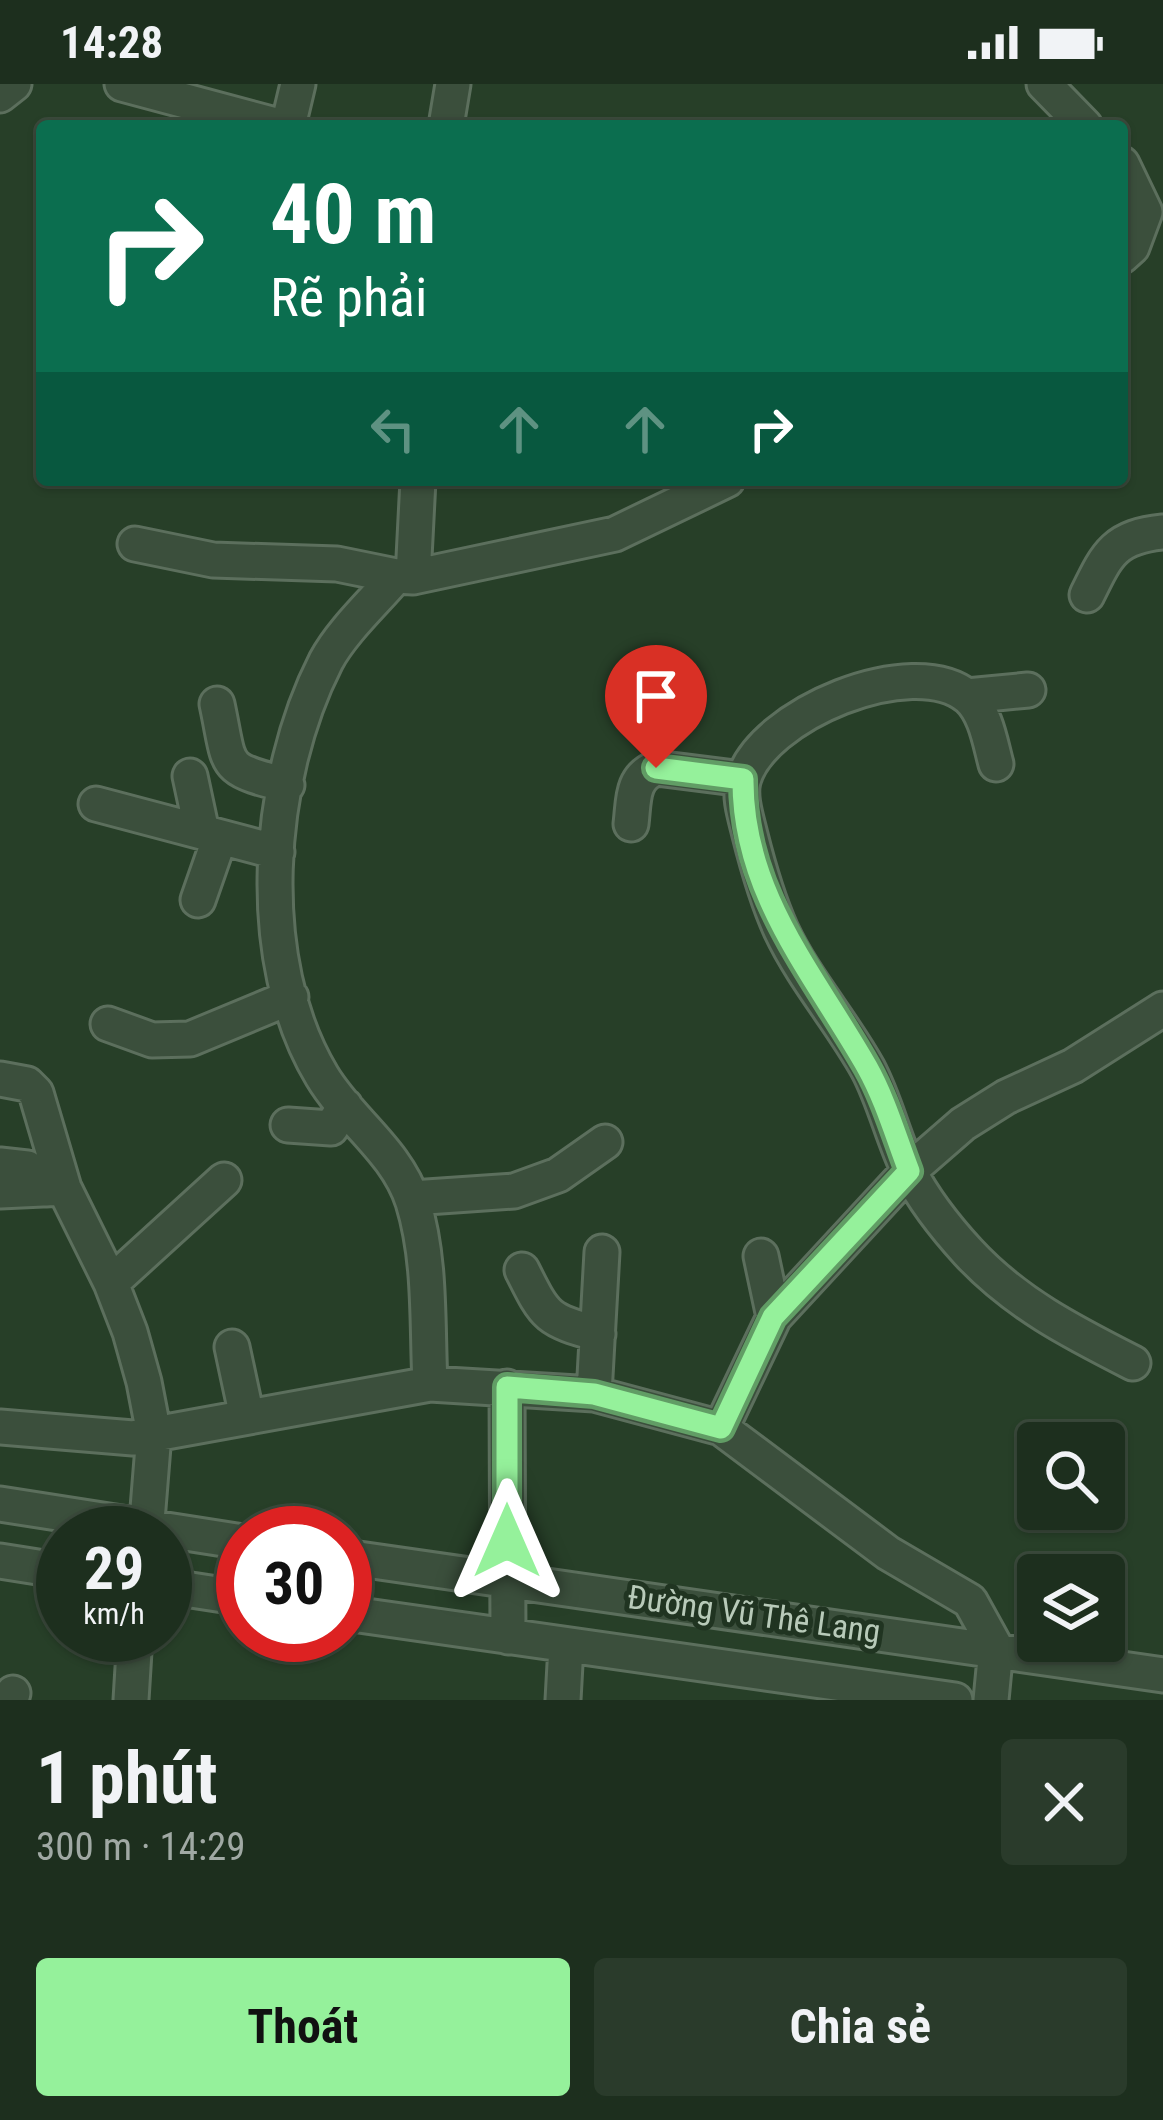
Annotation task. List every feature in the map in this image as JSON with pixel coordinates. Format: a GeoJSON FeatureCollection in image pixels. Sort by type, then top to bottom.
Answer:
{"type":"FeatureCollection","features":[{"type":"Feature","properties":{"kind":"street"},"geometry":{"type":"LineString","coordinates":[[0,94],[14,84]]}},
{"type":"Feature","properties":{"kind":"street"},"geometry":{"type":"LineString","coordinates":[[122,84],[260,120]]}},
{"type":"Feature","properties":{"kind":"street"},"geometry":{"type":"LineString","coordinates":[[285,120],[298,84]]}},
{"type":"Feature","properties":{"kind":"street"},"geometry":{"type":"LineString","coordinates":[[447,120],[453,84]]}},
{"type":"Feature","properties":{"kind":"street"},"geometry":{"type":"LineString","coordinates":[[1044,84],[1079,120]]}},
{"type":"Feature","properties":{"kind":"street"},"geometry":{"type":"LineString","coordinates":[[1128,177],[1144,212],[1128,251]]}},
{"type":"Feature","properties":{"kind":"street"},"geometry":{"type":"LineString","coordinates":[[417,486],[405,577],[328,658],[299,731],[274,889],[281,962],[321,1075],[388,1153],[412,1198],[424,1250],[430,1384]]}},
{"type":"Feature","properties":{"kind":"street"},"geometry":{"type":"LineString","coordinates":[[134,544],[213,560],[321,563],[405,577],[615,534],[715,486]]}},
{"type":"Feature","properties":{"kind":"street"},"geometry":{"type":"LineString","coordinates":[[1087,595],[1107,554],[1126,539],[1163,532]]}},
{"type":"Feature","properties":{"kind":"street"},"geometry":{"type":"LineString","coordinates":[[1028,690],[967,696],[943,686],[894,681],[830,698],[782,730],[743,779],[743,804],[760,876],[782,933],[868,1070],[909,1171],[938,1217],[1010,1294],[1059,1326],[1133,1363]]}},
{"type":"Feature","properties":{"kind":"street"},"geometry":{"type":"LineString","coordinates":[[967,696],[983,718],[995,764]]}},
{"type":"Feature","properties":{"kind":"street"},"geometry":{"type":"LineString","coordinates":[[217,704],[230,760],[238,772],[287,785]]}},
{"type":"Feature","properties":{"kind":"street"},"geometry":{"type":"LineString","coordinates":[[631,824],[635,785],[644,773],[656,768],[743,779]]}},
{"type":"Feature","properties":{"kind":"street"},"geometry":{"type":"LineString","coordinates":[[190,776],[211,834],[198,900]]}},
{"type":"Feature","properties":{"kind":"street"},"geometry":{"type":"LineString","coordinates":[[96,805],[277,851]]}},
{"type":"Feature","properties":{"kind":"street"},"geometry":{"type":"LineString","coordinates":[[107,1024],[152,1040],[190,1039],[291,998]]}},
{"type":"Feature","properties":{"kind":"street"},"geometry":{"type":"LineString","coordinates":[[721,1428],[773,1317],[909,1171],[963,1124],[1006,1097],[1073,1066],[1163,1009]]}},
{"type":"Feature","properties":{"kind":"street"},"geometry":{"type":"LineString","coordinates":[[0,1079],[28,1084],[36,1093],[56,1188],[110,1283],[130,1332],[154,1434],[148,1506]]}},
{"type":"Feature","properties":{"kind":"street"},"geometry":{"type":"LineString","coordinates":[[287,1125],[331,1128],[345,1106]]}},
{"type":"Feature","properties":{"kind":"street"},"geometry":{"type":"LineString","coordinates":[[412,1198],[514,1191],[558,1174],[604,1142]]}},
{"type":"Feature","properties":{"kind":"street"},"geometry":{"type":"LineString","coordinates":[[0,1166],[27,1168],[56,1188]]}},
{"type":"Feature","properties":{"kind":"street"},"geometry":{"type":"LineString","coordinates":[[110,1283],[224,1180]]}},
{"type":"Feature","properties":{"kind":"street"},"geometry":{"type":"LineString","coordinates":[[0,1191],[56,1188]]}},
{"type":"Feature","properties":{"kind":"street"},"geometry":{"type":"LineString","coordinates":[[594,1394],[602,1252]]}},
{"type":"Feature","properties":{"kind":"street"},"geometry":{"type":"LineString","coordinates":[[761,1256],[773,1317]]}},
{"type":"Feature","properties":{"kind":"street"},"geometry":{"type":"LineString","coordinates":[[522,1270],[541,1308],[556,1322],[598,1334]]}},
{"type":"Feature","properties":{"kind":"street"},"geometry":{"type":"LineString","coordinates":[[232,1347],[247,1417]]}},
{"type":"Feature","properties":{"kind":"street"},"geometry":{"type":"LineString","coordinates":[[0,1427],[133,1438],[430,1384],[594,1394],[721,1428],[888,1553],[970,1601],[996,1648],[991,1700]]}},
{"type":"Feature","properties":{"kind":"street"},"geometry":{"type":"LineString","coordinates":[[507,1387],[508,1637]]}},
{"type":"Feature","properties":{"kind":"street"},"geometry":{"type":"LineString","coordinates":[[0,1504],[36,1511]]}},
{"type":"Feature","properties":{"kind":"street","name":"Đường Vũ Thê Lang"},"geometry":{"type":"LineString","coordinates":[[372,1560],[1163,1675]]}},
{"type":"Feature","properties":{"kind":"street"},"geometry":{"type":"LineString","coordinates":[[0,1562],[36,1567]]}},
{"type":"Feature","properties":{"kind":"street","name":"Đường Vũ Thê Lang"},"geometry":{"type":"LineString","coordinates":[[372,1617],[955,1700]]}},
{"type":"Feature","properties":{"kind":"street"},"geometry":{"type":"LineString","coordinates":[[563,1700],[566,1646]]}},
{"type":"Feature","properties":{"kind":"street"},"geometry":{"type":"LineString","coordinates":[[131,1700],[133,1662]]}},
{"type":"Feature","properties":{"kind":"route"},"geometry":{"type":"LineString","coordinates":[[507,1541],[507,1387],[594,1394],[721,1428],[773,1317],[909,1171],[868,1070],[782,933],[760,876],[743,804],[743,779],[656,768]]}}]}
